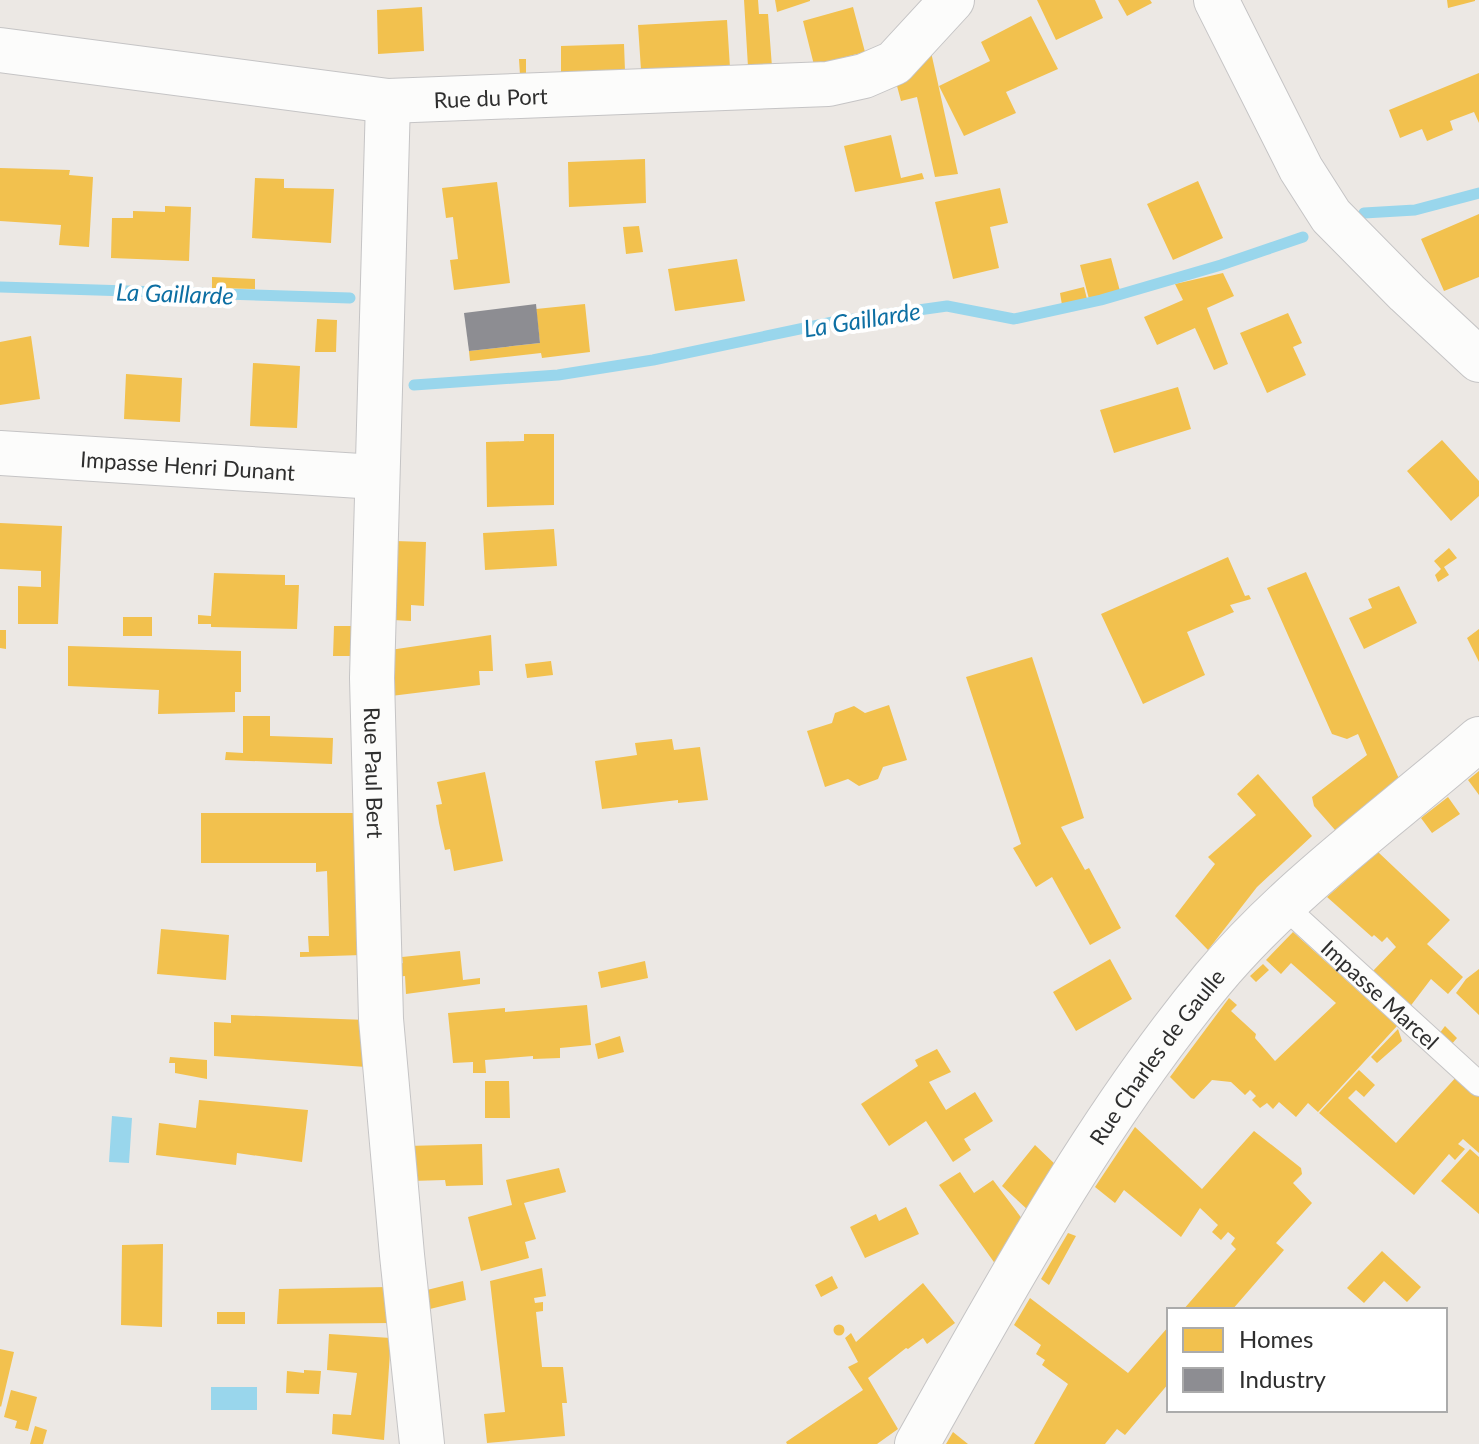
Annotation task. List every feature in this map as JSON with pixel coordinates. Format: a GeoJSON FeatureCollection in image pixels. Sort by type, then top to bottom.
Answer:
{"type":"FeatureCollection","features":[{"type":"Feature","properties":{"kind":"street","name":"Rue du Port"},"geometry":{"type":"LineString","coordinates":[[0,50],[388,101],[828,84],[864,76],[894,63],[952,0]]}},
{"type":"Feature","properties":{"kind":"street"},"geometry":{"type":"LineString","coordinates":[[1216,0],[1301,169],[1331,216],[1479,360]]}},
{"type":"Feature","properties":{"kind":"street","name":"Rue Paul Bert"},"geometry":{"type":"LineString","coordinates":[[388,101],[372,678],[381,1019],[422,1444]]}},
{"type":"Feature","properties":{"kind":"street","name":"Impasse Henri Dunant"},"geometry":{"type":"LineString","coordinates":[[0,453],[376,477]]}},
{"type":"Feature","properties":{"kind":"street","name":"Rue Charles de Gaulle"},"geometry":{"type":"LineString","coordinates":[[917,1444],[1000,1297],[1133,1082],[1215,977],[1283,905],[1479,739]]}},
{"type":"Feature","properties":{"kind":"lane","name":"Impasse Marcel"},"geometry":{"type":"LineString","coordinates":[[1283,905],[1479,1084]]}},
{"type":"Feature","properties":{"kind":"water"},"geometry":{"type":"Polygon","coordinates":[[[112,1116],[132,1118],[129,1163],[109,1162],[112,1116]]]}},
{"type":"Feature","properties":{"kind":"water"},"geometry":{"type":"Polygon","coordinates":[[[211,1387],[257,1387],[257,1410],[211,1410],[211,1387]]]}},
{"type":"Feature","properties":{"kind":"building: Homes"},"geometry":{"type":"Polygon","coordinates":[[[744,0],[758,0],[759,14],[768,14],[772,67],[748,67],[744,0]]]}},
{"type":"Feature","properties":{"kind":"building: Homes"},"geometry":{"type":"Polygon","coordinates":[[[775,0],[810,0],[810,1],[777,12],[775,0]]]}},
{"type":"Feature","properties":{"kind":"building: Homes"},"geometry":{"type":"Polygon","coordinates":[[[1037,0],[1095,0],[1103,18],[1056,40],[1037,0]]]}},
{"type":"Feature","properties":{"kind":"building: Homes"},"geometry":{"type":"Polygon","coordinates":[[[1118,0],[1150,0],[1152,3],[1127,16],[1118,0]]]}},
{"type":"Feature","properties":{"kind":"building: Homes"},"geometry":{"type":"Polygon","coordinates":[[[1447,0],[1475,0],[1475,1],[1448,8],[1447,0]]]}},
{"type":"Feature","properties":{"kind":"building: Homes"},"geometry":{"type":"Polygon","coordinates":[[[422,7],[424,51],[378,54],[377,10],[422,7]]]}},
{"type":"Feature","properties":{"kind":"building: Homes"},"geometry":{"type":"Polygon","coordinates":[[[853,7],[865,52],[814,65],[803,21],[853,7]]]}},
{"type":"Feature","properties":{"kind":"building: Homes"},"geometry":{"type":"Polygon","coordinates":[[[1031,16],[1058,69],[1006,92],[1016,113],[964,136],[939,86],[990,61],[981,42],[1031,16]]]}},
{"type":"Feature","properties":{"kind":"building: Homes"},"geometry":{"type":"Polygon","coordinates":[[[727,20],[730,68],[641,70],[638,25],[727,20]]]}},
{"type":"Feature","properties":{"kind":"building: Homes"},"geometry":{"type":"Polygon","coordinates":[[[624,44],[625,71],[561,73],[561,46],[624,44]]]}},
{"type":"Feature","properties":{"kind":"building: Homes"},"geometry":{"type":"Polygon","coordinates":[[[931,52],[958,174],[935,177],[917,97],[901,101],[897,86],[931,52]]]}},
{"type":"Feature","properties":{"kind":"building: Homes"},"geometry":{"type":"Polygon","coordinates":[[[519,59],[526,59],[526,74],[520,75],[519,59]]]}},
{"type":"Feature","properties":{"kind":"building: Homes"},"geometry":{"type":"Polygon","coordinates":[[[1479,73],[1479,123],[1474,112],[1450,121],[1453,130],[1427,141],[1422,129],[1400,138],[1389,110],[1479,73]]]}},
{"type":"Feature","properties":{"kind":"building: Homes"},"geometry":{"type":"Polygon","coordinates":[[[891,135],[901,178],[922,173],[924,179],[855,192],[844,146],[891,135]]]}},
{"type":"Feature","properties":{"kind":"building: Homes"},"geometry":{"type":"Polygon","coordinates":[[[645,159],[646,203],[569,207],[568,162],[645,159]]]}},
{"type":"Feature","properties":{"kind":"building: Homes"},"geometry":{"type":"Polygon","coordinates":[[[0,168],[70,170],[69,175],[93,177],[89,247],[59,245],[61,225],[0,221],[0,168]]]}},
{"type":"Feature","properties":{"kind":"building: Homes"},"geometry":{"type":"Polygon","coordinates":[[[255,178],[284,179],[284,188],[334,189],[331,243],[252,238],[255,178]]]}},
{"type":"Feature","properties":{"kind":"building: Homes"},"geometry":{"type":"Polygon","coordinates":[[[1198,181],[1223,238],[1173,260],[1147,204],[1198,181]]]}},
{"type":"Feature","properties":{"kind":"building: Homes"},"geometry":{"type":"Polygon","coordinates":[[[497,182],[510,283],[454,290],[450,260],[458,259],[453,217],[446,218],[442,188],[497,182]]]}},
{"type":"Feature","properties":{"kind":"building: Homes"},"geometry":{"type":"Polygon","coordinates":[[[1000,188],[1008,223],[990,227],[999,268],[953,279],[935,202],[1000,188]]]}},
{"type":"Feature","properties":{"kind":"building: Homes"},"geometry":{"type":"Polygon","coordinates":[[[165,206],[191,207],[189,261],[111,258],[112,218],[133,218],[133,211],[165,212],[165,206]]]}},
{"type":"Feature","properties":{"kind":"building: Homes"},"geometry":{"type":"Polygon","coordinates":[[[1479,214],[1479,277],[1444,291],[1421,239],[1479,214]]]}},
{"type":"Feature","properties":{"kind":"building: Homes"},"geometry":{"type":"Polygon","coordinates":[[[639,226],[643,252],[626,254],[623,227],[639,226]]]}},
{"type":"Feature","properties":{"kind":"building: Homes"},"geometry":{"type":"Polygon","coordinates":[[[1111,258],[1120,291],[1089,299],[1080,265],[1111,258]]]}},
{"type":"Feature","properties":{"kind":"building: Homes"},"geometry":{"type":"Polygon","coordinates":[[[737,259],[745,301],[675,311],[668,269],[737,259]]]}},
{"type":"Feature","properties":{"kind":"building: Homes"},"geometry":{"type":"Polygon","coordinates":[[[1223,273],[1234,296],[1207,308],[1228,364],[1214,370],[1195,328],[1157,345],[1144,317],[1183,300],[1175,284],[1223,273]]]}},
{"type":"Feature","properties":{"kind":"building: Homes"},"geometry":{"type":"Polygon","coordinates":[[[212,277],[255,279],[255,289],[212,288],[212,277]]]}},
{"type":"Feature","properties":{"kind":"building: Homes"},"geometry":{"type":"Polygon","coordinates":[[[1084,287],[1087,299],[1062,305],[1060,293],[1084,287]]]}},
{"type":"Feature","properties":{"kind":"building: Homes"},"geometry":{"type":"Polygon","coordinates":[[[585,304],[590,352],[542,358],[541,353],[470,361],[469,351],[540,343],[536,309],[585,304]]]}},
{"type":"Feature","properties":{"kind":"building: Homes"},"geometry":{"type":"Polygon","coordinates":[[[1288,313],[1302,343],[1293,347],[1306,375],[1267,393],[1240,333],[1288,313]]]}},
{"type":"Feature","properties":{"kind":"building: Homes"},"geometry":{"type":"Polygon","coordinates":[[[317,319],[337,320],[336,352],[315,352],[317,319]]]}},
{"type":"Feature","properties":{"kind":"building: Homes"},"geometry":{"type":"Polygon","coordinates":[[[31,336],[40,399],[0,405],[0,342],[31,336]]]}},
{"type":"Feature","properties":{"kind":"building: Homes"},"geometry":{"type":"Polygon","coordinates":[[[253,363],[300,366],[297,428],[250,426],[253,363]]]}},
{"type":"Feature","properties":{"kind":"building: Homes"},"geometry":{"type":"Polygon","coordinates":[[[126,374],[182,378],[180,422],[124,419],[126,374]]]}},
{"type":"Feature","properties":{"kind":"building: Homes"},"geometry":{"type":"Polygon","coordinates":[[[1178,387],[1191,429],[1114,453],[1100,410],[1178,387]]]}},
{"type":"Feature","properties":{"kind":"building: Homes"},"geometry":{"type":"Polygon","coordinates":[[[524,434],[554,434],[554,505],[487,507],[486,442],[524,441],[524,434]]]}},
{"type":"Feature","properties":{"kind":"building: Homes"},"geometry":{"type":"Polygon","coordinates":[[[1442,440],[1479,481],[1479,496],[1451,521],[1407,471],[1442,440]]]}},
{"type":"Feature","properties":{"kind":"building: Homes"},"geometry":{"type":"Polygon","coordinates":[[[0,523],[62,526],[58,624],[18,624],[18,586],[41,587],[41,571],[0,569],[0,523]]]}},
{"type":"Feature","properties":{"kind":"building: Homes"},"geometry":{"type":"Polygon","coordinates":[[[554,529],[557,566],[485,570],[483,533],[554,529]]]}},
{"type":"Feature","properties":{"kind":"building: Homes"},"geometry":{"type":"Polygon","coordinates":[[[395,541],[426,542],[424,606],[411,605],[411,621],[393,620],[395,541]]]}},
{"type":"Feature","properties":{"kind":"building: Homes"},"geometry":{"type":"Polygon","coordinates":[[[1449,548],[1457,558],[1444,567],[1449,575],[1438,582],[1435,575],[1441,569],[1434,561],[1449,548]]]}},
{"type":"Feature","properties":{"kind":"building: Homes"},"geometry":{"type":"Polygon","coordinates":[[[1228,557],[1245,596],[1249,595],[1251,599],[1230,605],[1234,612],[1187,632],[1205,675],[1143,704],[1101,614],[1228,557]]]}},
{"type":"Feature","properties":{"kind":"building: Homes"},"geometry":{"type":"Polygon","coordinates":[[[1306,572],[1400,781],[1335,830],[1314,806],[1312,797],[1367,755],[1358,734],[1347,739],[1332,734],[1267,588],[1306,572]]]}},
{"type":"Feature","properties":{"kind":"building: Homes"},"geometry":{"type":"Polygon","coordinates":[[[214,573],[285,575],[285,585],[299,585],[297,629],[198,624],[198,615],[211,616],[214,573]]]}},
{"type":"Feature","properties":{"kind":"building: Homes"},"geometry":{"type":"Polygon","coordinates":[[[1399,586],[1417,623],[1364,649],[1349,618],[1372,608],[1368,599],[1399,586]]]}},
{"type":"Feature","properties":{"kind":"building: Homes"},"geometry":{"type":"Polygon","coordinates":[[[123,617],[152,617],[152,636],[123,636],[123,617]]]}},
{"type":"Feature","properties":{"kind":"building: Homes"},"geometry":{"type":"Polygon","coordinates":[[[334,626],[355,626],[354,656],[333,656],[334,626]]]}},
{"type":"Feature","properties":{"kind":"building: Homes"},"geometry":{"type":"Polygon","coordinates":[[[1479,629],[1479,662],[1467,638],[1479,629]]]}},
{"type":"Feature","properties":{"kind":"building: Homes"},"geometry":{"type":"Polygon","coordinates":[[[0,630],[6,630],[6,649],[0,648],[0,630]]]}},
{"type":"Feature","properties":{"kind":"building: Homes"},"geometry":{"type":"Polygon","coordinates":[[[491,635],[493,671],[479,671],[480,685],[391,696],[390,650],[491,635]]]}},
{"type":"Feature","properties":{"kind":"building: Homes"},"geometry":{"type":"Polygon","coordinates":[[[68,646],[241,651],[241,692],[235,692],[235,712],[158,714],[159,690],[68,686],[68,646]]]}},
{"type":"Feature","properties":{"kind":"building: Homes"},"geometry":{"type":"Polygon","coordinates":[[[1032,657],[1084,818],[1061,827],[1085,870],[1089,868],[1121,928],[1090,945],[1052,877],[1036,887],[1013,848],[1021,844],[966,677],[1032,657]]]}},
{"type":"Feature","properties":{"kind":"building: Homes"},"geometry":{"type":"Polygon","coordinates":[[[551,661],[553,675],[527,678],[525,664],[551,661]]]}},
{"type":"Feature","properties":{"kind":"building: Homes"},"geometry":{"type":"Polygon","coordinates":[[[889,705],[907,760],[883,767],[878,779],[859,786],[848,779],[825,787],[807,731],[832,723],[835,713],[854,706],[865,713],[889,705]]]}},
{"type":"Feature","properties":{"kind":"building: Homes"},"geometry":{"type":"Polygon","coordinates":[[[243,716],[270,716],[270,736],[333,738],[332,764],[225,760],[226,752],[243,753],[243,716]]]}},
{"type":"Feature","properties":{"kind":"building: Homes"},"geometry":{"type":"Polygon","coordinates":[[[672,739],[674,750],[700,747],[708,800],[678,803],[678,800],[602,809],[595,761],[637,755],[635,743],[672,739]]]}},
{"type":"Feature","properties":{"kind":"building: Homes"},"geometry":{"type":"Polygon","coordinates":[[[1479,771],[1479,795],[1468,780],[1479,771]]]}},
{"type":"Feature","properties":{"kind":"building: Homes"},"geometry":{"type":"Polygon","coordinates":[[[485,772],[503,861],[454,871],[450,849],[445,850],[439,823],[436,805],[442,804],[437,782],[485,772]]]}},
{"type":"Feature","properties":{"kind":"building: Homes"},"geometry":{"type":"Polygon","coordinates":[[[1258,774],[1312,836],[1257,887],[1208,950],[1175,916],[1215,864],[1208,857],[1256,815],[1237,794],[1258,774]]]}},
{"type":"Feature","properties":{"kind":"building: Homes"},"geometry":{"type":"Polygon","coordinates":[[[1448,797],[1460,814],[1432,833],[1421,818],[1448,797]]]}},
{"type":"Feature","properties":{"kind":"building: Homes"},"geometry":{"type":"Polygon","coordinates":[[[201,813],[356,813],[362,955],[300,957],[300,952],[309,952],[308,936],[329,936],[327,871],[316,872],[316,863],[201,863],[201,813]]]}},
{"type":"Feature","properties":{"kind":"building: Homes"},"geometry":{"type":"Polygon","coordinates":[[[1378,852],[1450,920],[1427,944],[1463,977],[1448,994],[1431,979],[1409,1008],[1371,973],[1396,947],[1387,937],[1382,942],[1374,935],[1372,937],[1327,897],[1378,852]]]}},
{"type":"Feature","properties":{"kind":"building: Homes"},"geometry":{"type":"Polygon","coordinates":[[[161,929],[229,935],[226,980],[157,974],[161,929]]]}},
{"type":"Feature","properties":{"kind":"building: Homes"},"geometry":{"type":"Polygon","coordinates":[[[1293,932],[1397,1026],[1318,1112],[1308,1103],[1296,1117],[1279,1102],[1273,1109],[1267,1103],[1260,1108],[1252,1100],[1256,1096],[1250,1090],[1245,1095],[1231,1082],[1212,1080],[1194,1099],[1191,1098],[1170,1077],[1229,998],[1237,1005],[1231,1011],[1256,1034],[1255,1038],[1275,1061],[1336,1003],[1291,963],[1281,974],[1266,960],[1293,932]]]}},
{"type":"Feature","properties":{"kind":"building: Homes"},"geometry":{"type":"Polygon","coordinates":[[[460,951],[463,980],[480,978],[480,984],[406,994],[405,976],[396,977],[395,965],[403,963],[402,957],[460,951]]]}},
{"type":"Feature","properties":{"kind":"building: Homes"},"geometry":{"type":"Polygon","coordinates":[[[1110,959],[1132,999],[1076,1031],[1053,992],[1110,959]]]}},
{"type":"Feature","properties":{"kind":"building: Homes"},"geometry":{"type":"Polygon","coordinates":[[[645,961],[648,978],[601,988],[598,972],[645,961]]]}},
{"type":"Feature","properties":{"kind":"building: Homes"},"geometry":{"type":"Polygon","coordinates":[[[1263,964],[1269,970],[1256,982],[1250,976],[1263,964]]]}},
{"type":"Feature","properties":{"kind":"building: Homes"},"geometry":{"type":"Polygon","coordinates":[[[1479,969],[1479,1015],[1456,993],[1466,979],[1479,969]]]}},
{"type":"Feature","properties":{"kind":"building: Homes"},"geometry":{"type":"Polygon","coordinates":[[[587,1005],[591,1045],[560,1048],[560,1058],[533,1059],[533,1056],[485,1060],[486,1073],[473,1073],[473,1062],[453,1063],[448,1013],[587,1005]]]}},
{"type":"Feature","properties":{"kind":"building: Homes"},"geometry":{"type":"Polygon","coordinates":[[[231,1015],[367,1020],[366,1067],[214,1056],[214,1022],[231,1023],[231,1015]]]}},
{"type":"Feature","properties":{"kind":"building: Homes"},"geometry":{"type":"Polygon","coordinates":[[[1445,1026],[1457,1038],[1451,1045],[1439,1034],[1445,1026]]]}},
{"type":"Feature","properties":{"kind":"building: Homes"},"geometry":{"type":"Polygon","coordinates":[[[1398,1029],[1402,1041],[1377,1063],[1371,1057],[1398,1029]]]}},
{"type":"Feature","properties":{"kind":"building: Homes"},"geometry":{"type":"Polygon","coordinates":[[[620,1036],[624,1052],[598,1059],[595,1044],[620,1036]]]}},
{"type":"Feature","properties":{"kind":"building: Homes"},"geometry":{"type":"Polygon","coordinates":[[[937,1049],[951,1072],[929,1082],[946,1110],[975,1092],[993,1121],[964,1139],[971,1150],[953,1162],[926,1121],[889,1146],[861,1104],[918,1066],[915,1060],[937,1049]]]}},
{"type":"Feature","properties":{"kind":"building: Homes"},"geometry":{"type":"Polygon","coordinates":[[[170,1057],[207,1060],[207,1079],[175,1073],[175,1063],[169,1063],[170,1057]]]}},
{"type":"Feature","properties":{"kind":"building: Homes"},"geometry":{"type":"Polygon","coordinates":[[[1359,1070],[1375,1085],[1364,1097],[1356,1090],[1348,1098],[1396,1143],[1458,1075],[1479,1092],[1479,1153],[1463,1139],[1458,1144],[1465,1149],[1455,1160],[1449,1154],[1414,1195],[1319,1113],[1359,1070]]]}},
{"type":"Feature","properties":{"kind":"building: Homes"},"geometry":{"type":"Polygon","coordinates":[[[485,1081],[509,1081],[510,1118],[485,1118],[485,1081]]]}},
{"type":"Feature","properties":{"kind":"building: Homes"},"geometry":{"type":"Polygon","coordinates":[[[199,1100],[308,1110],[302,1162],[237,1153],[236,1165],[156,1155],[159,1123],[196,1128],[199,1100]]]}},
{"type":"Feature","properties":{"kind":"building: Homes"},"geometry":{"type":"Polygon","coordinates":[[[1135,1127],[1202,1189],[1254,1131],[1301,1168],[1302,1174],[1293,1183],[1312,1203],[1276,1243],[1284,1250],[1234,1308],[1185,1308],[1236,1249],[1231,1244],[1235,1238],[1228,1232],[1221,1240],[1212,1232],[1218,1225],[1200,1208],[1181,1237],[1124,1190],[1115,1203],[1095,1187],[1135,1127]]]}},
{"type":"Feature","properties":{"kind":"building: Homes"},"geometry":{"type":"Polygon","coordinates":[[[482,1144],[483,1185],[446,1186],[445,1180],[411,1181],[407,1146],[482,1144]]]}},
{"type":"Feature","properties":{"kind":"building: Homes"},"geometry":{"type":"Polygon","coordinates":[[[1035,1145],[1057,1166],[1029,1211],[1002,1186],[1035,1145]]]}},
{"type":"Feature","properties":{"kind":"building: Homes"},"geometry":{"type":"Polygon","coordinates":[[[1470,1149],[1479,1157],[1479,1214],[1441,1181],[1470,1149]]]}},
{"type":"Feature","properties":{"kind":"building: Homes"},"geometry":{"type":"Polygon","coordinates":[[[559,1168],[566,1192],[524,1203],[536,1239],[525,1242],[529,1258],[481,1271],[468,1217],[512,1205],[506,1180],[559,1168]]]}},
{"type":"Feature","properties":{"kind":"building: Homes"},"geometry":{"type":"Polygon","coordinates":[[[960,1172],[974,1193],[993,1180],[1023,1220],[996,1265],[939,1185],[960,1172]]]}},
{"type":"Feature","properties":{"kind":"building: Homes"},"geometry":{"type":"Polygon","coordinates":[[[906,1207],[919,1234],[865,1258],[850,1227],[876,1214],[879,1221],[906,1207]]]}},
{"type":"Feature","properties":{"kind":"building: Homes"},"geometry":{"type":"Polygon","coordinates":[[[1068,1233],[1076,1236],[1049,1285],[1041,1279],[1068,1233]]]}},
{"type":"Feature","properties":{"kind":"building: Homes"},"geometry":{"type":"Polygon","coordinates":[[[163,1244],[162,1327],[121,1325],[122,1245],[163,1244]]]}},
{"type":"Feature","properties":{"kind":"building: Homes"},"geometry":{"type":"Polygon","coordinates":[[[1382,1251],[1421,1287],[1407,1302],[1384,1281],[1364,1303],[1347,1288],[1382,1251]]]}},
{"type":"Feature","properties":{"kind":"building: Homes"},"geometry":{"type":"Polygon","coordinates":[[[542,1268],[546,1296],[534,1298],[535,1303],[543,1302],[543,1311],[536,1312],[542,1367],[563,1367],[567,1403],[562,1403],[565,1436],[487,1443],[484,1414],[505,1412],[490,1281],[542,1268]]]}},
{"type":"Feature","properties":{"kind":"building: Homes"},"geometry":{"type":"Polygon","coordinates":[[[832,1276],[838,1288],[821,1297],[815,1285],[832,1276]]]}},
{"type":"Feature","properties":{"kind":"building: Homes"},"geometry":{"type":"Polygon","coordinates":[[[463,1281],[466,1300],[426,1310],[423,1291],[463,1281]]]}},
{"type":"Feature","properties":{"kind":"building: Homes"},"geometry":{"type":"Polygon","coordinates":[[[923,1283],[955,1323],[927,1344],[923,1338],[906,1348],[868,1378],[898,1429],[877,1444],[787,1444],[863,1390],[848,1367],[858,1362],[845,1338],[851,1333],[856,1342],[923,1283]]]}},
{"type":"Feature","properties":{"kind":"building: Homes"},"geometry":{"type":"Polygon","coordinates":[[[388,1287],[393,1323],[277,1324],[279,1289],[388,1287]]]}},
{"type":"Feature","properties":{"kind":"building: Homes"},"geometry":{"type":"Polygon","coordinates":[[[1030,1298],[1128,1373],[1167,1328],[1167,1385],[1125,1435],[1117,1429],[1105,1444],[1034,1444],[1068,1384],[1042,1365],[1045,1360],[1036,1354],[1041,1345],[1014,1325],[1030,1298]]]}},
{"type":"Feature","properties":{"kind":"building: Homes"},"geometry":{"type":"Polygon","coordinates":[[[217,1312],[245,1312],[245,1324],[217,1324],[217,1312]]]}},
{"type":"Feature","properties":{"kind":"building: Homes"},"geometry":{"type":"Polygon","coordinates":[[[839,1324],[845,1330],[839,1336],[833,1330],[839,1324]]]}},
{"type":"Feature","properties":{"kind":"building: Homes"},"geometry":{"type":"Polygon","coordinates":[[[329,1334],[391,1338],[384,1440],[332,1434],[333,1414],[351,1415],[357,1373],[327,1370],[329,1334]]]}},
{"type":"Feature","properties":{"kind":"building: Homes"},"geometry":{"type":"Polygon","coordinates":[[[0,1349],[14,1352],[1,1407],[0,1406],[0,1349]]]}},
{"type":"Feature","properties":{"kind":"building: Homes"},"geometry":{"type":"Polygon","coordinates":[[[304,1370],[321,1371],[319,1394],[286,1393],[287,1371],[304,1373],[304,1370]]]}},
{"type":"Feature","properties":{"kind":"building: Homes"},"geometry":{"type":"Polygon","coordinates":[[[11,1390],[37,1397],[28,1431],[15,1428],[17,1421],[4,1417],[11,1390]]]}},
{"type":"Feature","properties":{"kind":"building: Homes"},"geometry":{"type":"Polygon","coordinates":[[[35,1426],[47,1430],[43,1444],[30,1444],[35,1426]]]}},
{"type":"Feature","properties":{"kind":"building: Homes"},"geometry":{"type":"Polygon","coordinates":[[[953,1432],[968,1444],[946,1444],[953,1432]]]}},
{"type":"Feature","properties":{"kind":"building: Industry"},"geometry":{"type":"Polygon","coordinates":[[[536,304],[540,343],[469,351],[464,313],[536,304]]]}},
{"type":"Feature","properties":{"kind":"waterway","name":"La Gaillarde"},"geometry":{"type":"LineString","coordinates":[[1364,213],[1415,210],[1479,193]]}},
{"type":"Feature","properties":{"kind":"waterway","name":"La Gaillarde"},"geometry":{"type":"LineString","coordinates":[[414,385],[558,375],[653,360],[833,322],[947,306],[1014,319],[1101,300],[1303,237]]}},
{"type":"Feature","properties":{"kind":"waterway","name":"La Gaillarde"},"geometry":{"type":"LineString","coordinates":[[0,287],[350,298]]}}]}
